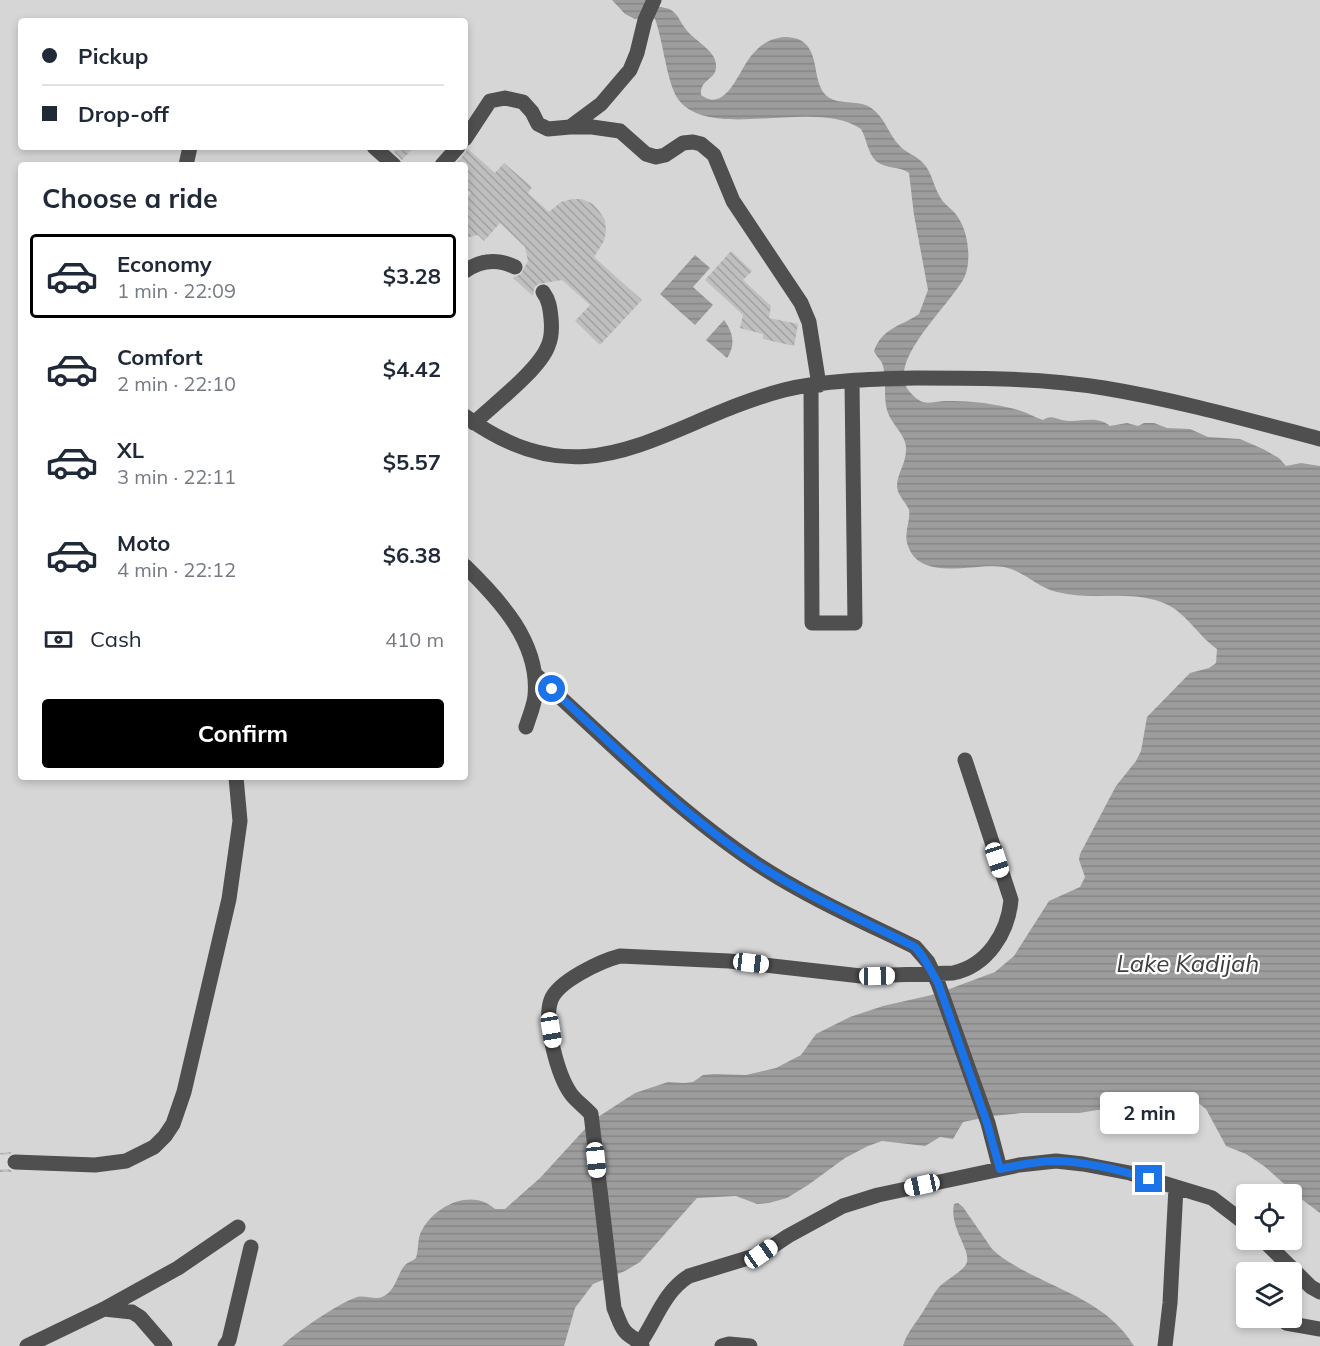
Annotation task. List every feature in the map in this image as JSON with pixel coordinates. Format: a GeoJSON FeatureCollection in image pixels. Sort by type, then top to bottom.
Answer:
{"type":"FeatureCollection","features":[{"type":"Feature","properties":{"kind":"lane"},"geometry":{"type":"LineString","coordinates":[[570,128],[601,104],[630,70],[637,53],[645,20],[654,0]]}},
{"type":"Feature","properties":{"kind":"lane"},"geometry":{"type":"LineString","coordinates":[[468,134],[490,101],[506,98],[523,102],[532,112],[538,124],[548,129],[592,127],[620,131],[646,154],[656,156],[665,155],[683,143],[693,142],[701,144],[714,155],[733,201],[801,303],[809,322],[815,385],[812,623],[855,623],[852,382]]}},
{"type":"Feature","properties":{"kind":"lane"},"geometry":{"type":"LineString","coordinates":[[377,150],[391,162]]}},
{"type":"Feature","properties":{"kind":"lane"},"geometry":{"type":"LineString","coordinates":[[445,162],[455,150]]}},
{"type":"Feature","properties":{"kind":"lane"},"geometry":{"type":"LineString","coordinates":[[468,269],[477,264],[493,261],[515,267]]}},
{"type":"Feature","properties":{"kind":"lane"},"geometry":{"type":"LineString","coordinates":[[543,292],[550,305],[551,334],[548,348],[536,365],[469,419],[500,439],[534,452],[553,456],[597,455],[648,443],[783,390],[815,385],[912,378],[993,378],[1058,382],[1103,388],[1189,405],[1320,439]]}},
{"type":"Feature","properties":{"kind":"lane"},"geometry":{"type":"LineString","coordinates":[[468,569],[489,590],[528,647],[535,674],[536,697],[526,727]]}},
{"type":"Feature","properties":{"kind":"lane"},"geometry":{"type":"LineString","coordinates":[[535,674],[670,798],[747,856],[808,895],[915,947],[928,962],[935,978],[987,1123],[1000,1169]]}},
{"type":"Feature","properties":{"kind":"lane"},"geometry":{"type":"LineString","coordinates":[[965,760],[1011,900],[1010,916],[1004,932],[995,945],[967,970],[935,978],[861,976],[729,961],[620,957],[607,959],[563,985],[551,1000],[549,1018],[557,1062],[572,1095],[591,1114],[614,1308],[623,1331],[640,1344],[660,1306],[679,1283],[688,1276],[761,1254],[788,1236],[843,1206],[878,1195],[1000,1169],[1056,1161],[1130,1173],[1212,1197],[1236,1216]]}},
{"type":"Feature","properties":{"kind":"lane"},"geometry":{"type":"LineString","coordinates":[[15,1162],[95,1165],[126,1161],[154,1147],[173,1124],[184,1092],[229,899],[240,821],[236,780]]}},
{"type":"Feature","properties":{"kind":"lane"},"geometry":{"type":"LineString","coordinates":[[1165,1346],[1170,1304],[1176,1187]]}},
{"type":"Feature","properties":{"kind":"lane"},"geometry":{"type":"LineString","coordinates":[[27,1346],[104,1309],[178,1268],[238,1227]]}},
{"type":"Feature","properties":{"kind":"lane"},"geometry":{"type":"LineString","coordinates":[[225,1346],[229,1341],[251,1247]]}},
{"type":"Feature","properties":{"kind":"lane"},"geometry":{"type":"LineString","coordinates":[[1273,1250],[1311,1287],[1320,1292]]}},
{"type":"Feature","properties":{"kind":"lane"},"geometry":{"type":"LineString","coordinates":[[104,1309],[132,1312],[140,1317],[165,1346]]}},
{"type":"Feature","properties":{"kind":"lane"},"geometry":{"type":"LineString","coordinates":[[1302,1326],[1320,1329]]}},
{"type":"Feature","properties":{"kind":"lane"},"geometry":{"type":"LineString","coordinates":[[722,1346],[729,1344],[750,1346]]}},
{"type":"Feature","properties":{"kind":"shaded area"},"geometry":{"type":"Polygon","coordinates":[[[0,0],[1320,0],[1320,1346],[0,1346],[0,0]]]}},
{"type":"Feature","properties":{"kind":"water","name":"Lake Kadijah"},"geometry":{"type":"Polygon","coordinates":[[[612,0],[650,0],[675,14],[689,33],[709,51],[716,62],[715,72],[701,90],[701,95],[710,99],[718,99],[725,95],[751,56],[766,43],[785,37],[802,41],[812,53],[819,85],[828,97],[837,101],[868,106],[882,119],[901,147],[926,167],[940,198],[954,212],[962,225],[967,239],[968,259],[965,276],[958,288],[923,333],[906,364],[904,379],[909,391],[923,402],[956,401],[990,404],[1021,411],[1043,420],[1050,417],[1068,421],[1092,420],[1104,422],[1110,426],[1127,423],[1138,426],[1144,423],[1154,423],[1167,428],[1190,429],[1208,437],[1240,439],[1279,458],[1286,466],[1301,463],[1320,466],[1320,1213],[1302,1200],[1302,1184],[1284,1184],[1246,1154],[1226,1146],[1206,1109],[1197,1102],[1181,1096],[1164,1094],[1142,1096],[1110,1108],[1079,1113],[1022,1113],[963,1122],[953,1139],[940,1137],[925,1146],[882,1141],[845,1158],[787,1198],[769,1203],[757,1204],[736,1196],[697,1198],[640,1262],[593,1284],[575,1308],[564,1346],[282,1346],[297,1333],[349,1300],[357,1297],[378,1298],[388,1293],[405,1265],[416,1258],[420,1233],[436,1213],[455,1202],[465,1200],[476,1200],[495,1209],[505,1209],[540,1178],[598,1117],[635,1093],[668,1082],[693,1082],[703,1075],[746,1075],[776,1068],[801,1055],[816,1034],[850,1017],[883,1006],[936,994],[995,972],[1014,956],[1049,901],[1080,887],[1085,877],[1079,860],[1080,854],[1116,786],[1141,751],[1147,717],[1190,673],[1209,668],[1216,663],[1217,649],[1177,611],[1161,602],[1148,598],[1122,596],[1070,595],[1050,590],[1004,567],[937,568],[915,557],[907,541],[909,510],[897,486],[906,447],[888,413],[883,366],[874,351],[887,332],[919,314],[928,290],[909,173],[876,161],[861,129],[842,120],[818,117],[714,118],[693,112],[678,99],[674,92],[655,19],[650,15],[635,19],[625,14],[612,0]]]}},
{"type":"Feature","properties":{"kind":"water"},"geometry":{"type":"Polygon","coordinates":[[[695,255],[710,268],[693,287],[713,305],[695,325],[660,294],[695,255]]]}},
{"type":"Feature","properties":{"kind":"water"},"geometry":{"type":"Polygon","coordinates":[[[724,320],[730,329],[732,339],[732,348],[727,358],[706,340],[724,320]]]}},
{"type":"Feature","properties":{"kind":"water"},"geometry":{"type":"Polygon","coordinates":[[[958,1203],[992,1249],[1000,1256],[1090,1304],[1122,1329],[1134,1346],[903,1346],[909,1332],[937,1290],[966,1265],[966,1250],[954,1221],[954,1204],[958,1203]]]}},
{"type":"Feature","properties":{"kind":"building"},"geometry":{"type":"Polygon","coordinates":[[[468,149],[495,173],[504,163],[532,187],[528,193],[549,212],[561,202],[572,199],[582,199],[593,204],[599,211],[605,220],[606,231],[604,241],[594,257],[642,300],[600,345],[575,321],[590,305],[562,280],[538,284],[534,288],[533,296],[513,278],[521,274],[528,261],[525,247],[500,223],[484,241],[478,235],[468,237],[468,196],[471,193],[468,190],[468,162],[457,162],[468,149]]]}},
{"type":"Feature","properties":{"kind":"building"},"geometry":{"type":"Polygon","coordinates":[[[396,150],[411,150],[402,160],[394,152],[396,150]]]}},
{"type":"Feature","properties":{"kind":"building"},"geometry":{"type":"Polygon","coordinates":[[[731,251],[752,271],[743,280],[771,306],[769,318],[798,324],[794,346],[763,339],[763,334],[740,328],[743,315],[705,280],[731,251]]]}},
{"type":"Feature","properties":{"kind":"building"},"geometry":{"type":"Polygon","coordinates":[[[12,1152],[6,1157],[5,1162],[12,1172],[0,1172],[0,1153],[12,1152]]]}},
{"type":"Feature","properties":{"kind":"tunnel"},"geometry":{"type":"LineString","coordinates":[[0,1162],[15,1162]]}},
{"type":"Feature","properties":{"kind":"route"},"geometry":{"type":"LineString","coordinates":[[552,689],[670,798],[756,863],[808,895],[915,947],[928,962],[938,983],[987,1123],[1000,1169],[1056,1161],[1130,1173],[1149,1179]]}}]}
